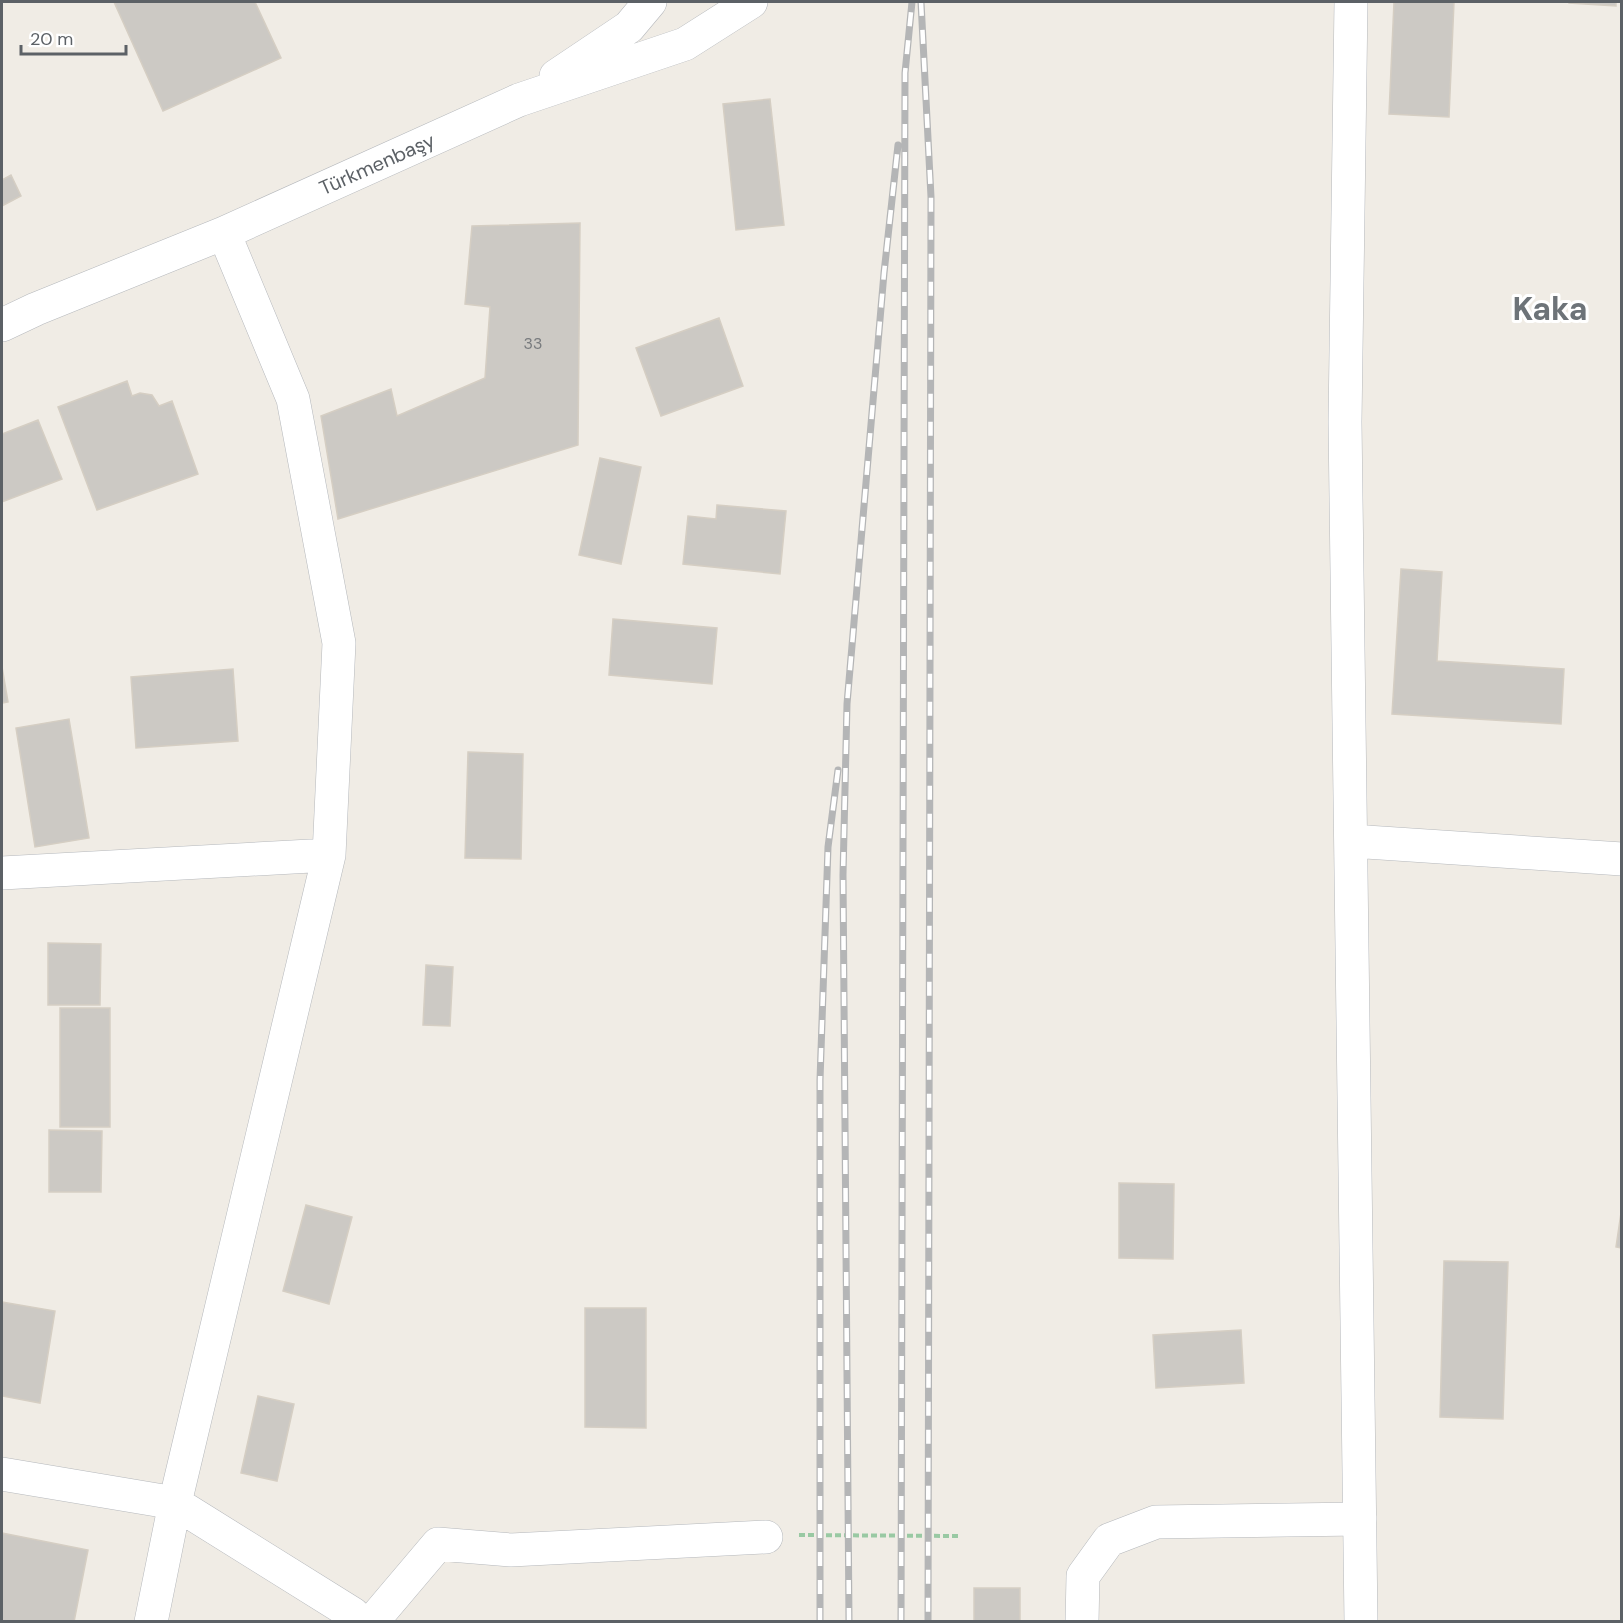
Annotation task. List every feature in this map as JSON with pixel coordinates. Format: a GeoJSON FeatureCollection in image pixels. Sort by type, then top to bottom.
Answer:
{"type":"FeatureCollection","features":[{"type":"Feature","properties":{"kind":"street"},"geometry":{"type":"LineString","coordinates":[[519,100],[629,27],[650,2]]}},
{"type":"Feature","properties":{"kind":"street","name":"Türkmenbaşy"},"geometry":{"type":"LineString","coordinates":[[2,325],[224,233],[519,100],[685,44],[751,2]]}},
{"type":"Feature","properties":{"kind":"street"},"geometry":{"type":"LineString","coordinates":[[1351,2],[1345,422],[1361,1622]]}},
{"type":"Feature","properties":{"kind":"street"},"geometry":{"type":"LineString","coordinates":[[151,1622],[175,1503],[329,855],[339,643],[293,399],[224,233]]}},
{"type":"Feature","properties":{"kind":"street"},"geometry":{"type":"LineString","coordinates":[[1351,841],[1622,859]]}},
{"type":"Feature","properties":{"kind":"street"},"geometry":{"type":"LineString","coordinates":[[2,873],[329,855]]}},
{"type":"Feature","properties":{"kind":"street"},"geometry":{"type":"LineString","coordinates":[[2,1474],[175,1503],[353,1614],[360,1622]]}},
{"type":"Feature","properties":{"kind":"street"},"geometry":{"type":"LineString","coordinates":[[1082,1622],[1083,1576],[1109,1540],[1156,1522],[1360,1518]]}},
{"type":"Feature","properties":{"kind":"street"},"geometry":{"type":"LineString","coordinates":[[372,1622],[438,1544],[511,1550],[766,1537]]}},
{"type":"Feature","properties":{"kind":"path"},"geometry":{"type":"LineString","coordinates":[[766,1537],[820,1534],[958,1536]]}},
{"type":"Feature","properties":{"kind":"building"},"geometry":{"type":"Polygon","coordinates":[[[114,2],[255,2],[281,58],[163,111],[114,2]]]}},
{"type":"Feature","properties":{"kind":"building"},"geometry":{"type":"Polygon","coordinates":[[[1394,2],[1454,2],[1449,117],[1389,114],[1394,2]]]}},
{"type":"Feature","properties":{"kind":"building"},"geometry":{"type":"Polygon","coordinates":[[[1616,2],[1616,6],[1569,3],[1616,2]]]}},
{"type":"Feature","properties":{"kind":"building"},"geometry":{"type":"Polygon","coordinates":[[[770,99],[784,225],[736,230],[723,104],[770,99]]]}},
{"type":"Feature","properties":{"kind":"building"},"geometry":{"type":"Polygon","coordinates":[[[11,175],[21,196],[2,206],[2,180],[11,175]]]}},
{"type":"Feature","properties":{"kind":"building"},"geometry":{"type":"Polygon","coordinates":[[[580,223],[578,445],[338,519],[321,416],[391,389],[397,416],[485,378],[490,307],[465,304],[472,226],[580,223]]]}},
{"type":"Feature","properties":{"kind":"building"},"geometry":{"type":"Polygon","coordinates":[[[719,318],[743,386],[661,416],[636,348],[719,318]]]}},
{"type":"Feature","properties":{"kind":"building"},"geometry":{"type":"Polygon","coordinates":[[[127,381],[132,396],[140,393],[152,395],[159,406],[172,401],[198,474],[97,510],[58,407],[127,381]]]}},
{"type":"Feature","properties":{"kind":"building"},"geometry":{"type":"Polygon","coordinates":[[[38,420],[62,479],[2,502],[2,434],[38,420]]]}},
{"type":"Feature","properties":{"kind":"building"},"geometry":{"type":"Polygon","coordinates":[[[600,458],[641,467],[621,564],[579,555],[600,458]]]}},
{"type":"Feature","properties":{"kind":"building"},"geometry":{"type":"Polygon","coordinates":[[[717,505],[786,511],[780,574],[683,564],[688,516],[716,519],[717,505]]]}},
{"type":"Feature","properties":{"kind":"building"},"geometry":{"type":"Polygon","coordinates":[[[1401,569],[1442,572],[1437,661],[1564,669],[1561,724],[1392,714],[1401,569]]]}},
{"type":"Feature","properties":{"kind":"building"},"geometry":{"type":"Polygon","coordinates":[[[613,619],[717,628],[712,684],[609,675],[613,619]]]}},
{"type":"Feature","properties":{"kind":"building"},"geometry":{"type":"Polygon","coordinates":[[[2,667],[8,702],[2,703],[2,667]]]}},
{"type":"Feature","properties":{"kind":"building"},"geometry":{"type":"Polygon","coordinates":[[[233,669],[238,741],[136,748],[131,677],[233,669]]]}},
{"type":"Feature","properties":{"kind":"building"},"geometry":{"type":"Polygon","coordinates":[[[69,719],[89,838],[35,847],[16,728],[69,719]]]}},
{"type":"Feature","properties":{"kind":"building"},"geometry":{"type":"Polygon","coordinates":[[[468,752],[523,754],[521,859],[465,858],[468,752]]]}},
{"type":"Feature","properties":{"kind":"building"},"geometry":{"type":"Polygon","coordinates":[[[48,943],[101,944],[100,1005],[48,1005],[48,943]]]}},
{"type":"Feature","properties":{"kind":"building"},"geometry":{"type":"Polygon","coordinates":[[[426,965],[453,967],[450,1026],[423,1025],[426,965]]]}},
{"type":"Feature","properties":{"kind":"building"},"geometry":{"type":"Polygon","coordinates":[[[60,1008],[110,1008],[110,1127],[60,1127],[60,1008]]]}},
{"type":"Feature","properties":{"kind":"building"},"geometry":{"type":"Polygon","coordinates":[[[49,1130],[102,1131],[101,1192],[49,1192],[49,1130]]]}},
{"type":"Feature","properties":{"kind":"building"},"geometry":{"type":"Polygon","coordinates":[[[1119,1183],[1174,1184],[1173,1259],[1119,1258],[1119,1183]]]}},
{"type":"Feature","properties":{"kind":"building"},"geometry":{"type":"Polygon","coordinates":[[[306,1205],[352,1217],[329,1304],[283,1291],[306,1205]]]}},
{"type":"Feature","properties":{"kind":"building"},"geometry":{"type":"Polygon","coordinates":[[[1622,1206],[1622,1248],[1616,1247],[1622,1206]]]}},
{"type":"Feature","properties":{"kind":"building"},"geometry":{"type":"Polygon","coordinates":[[[1444,1261],[1508,1262],[1503,1419],[1440,1417],[1444,1261]]]}},
{"type":"Feature","properties":{"kind":"building"},"geometry":{"type":"Polygon","coordinates":[[[2,1302],[55,1311],[40,1403],[2,1396],[2,1302]]]}},
{"type":"Feature","properties":{"kind":"building"},"geometry":{"type":"Polygon","coordinates":[[[585,1308],[646,1308],[646,1428],[585,1427],[585,1308]]]}},
{"type":"Feature","properties":{"kind":"building"},"geometry":{"type":"Polygon","coordinates":[[[1241,1330],[1244,1383],[1156,1388],[1153,1335],[1241,1330]]]}},
{"type":"Feature","properties":{"kind":"building"},"geometry":{"type":"Polygon","coordinates":[[[258,1396],[294,1404],[277,1481],[241,1473],[258,1396]]]}},
{"type":"Feature","properties":{"kind":"building"},"geometry":{"type":"Polygon","coordinates":[[[2,1533],[88,1550],[74,1622],[2,1622],[2,1533]]]}},
{"type":"Feature","properties":{"kind":"building"},"geometry":{"type":"Polygon","coordinates":[[[974,1588],[1020,1588],[1020,1622],[974,1622],[974,1588]]]}},
{"type":"Feature","properties":{"kind":"railway"},"geometry":{"type":"LineString","coordinates":[[901,1622],[905,73],[912,2]]}},
{"type":"Feature","properties":{"kind":"railway"},"geometry":{"type":"LineString","coordinates":[[921,2],[931,197],[928,1622]]}},
{"type":"Feature","properties":{"kind":"railway"},"geometry":{"type":"LineString","coordinates":[[849,1622],[843,875],[847,704],[884,273],[898,145]]}},
{"type":"Feature","properties":{"kind":"railway"},"geometry":{"type":"LineString","coordinates":[[820,1622],[820,1080],[828,847],[838,770]]}},
{"type":"Feature","properties":{"kind":"district","name":"Kaka"},"geometry":{"type":"Point","coordinates":[1550,309]}}]}
